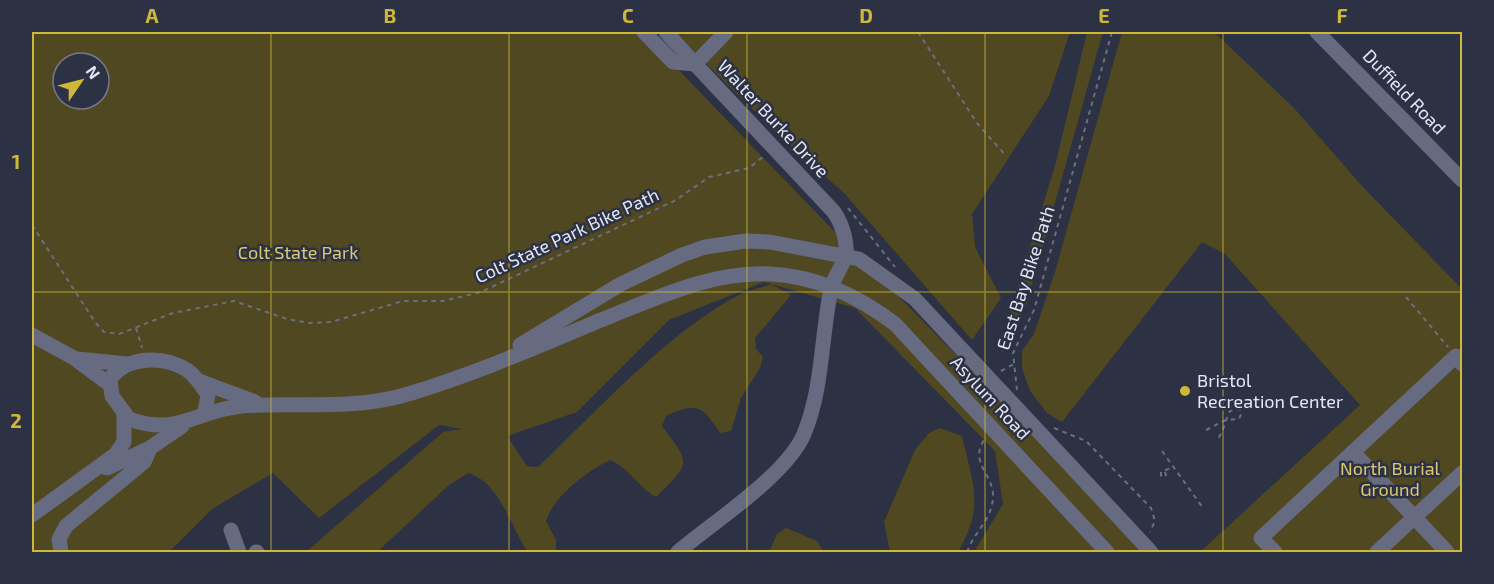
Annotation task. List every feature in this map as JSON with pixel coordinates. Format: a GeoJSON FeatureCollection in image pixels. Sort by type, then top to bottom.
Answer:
{"type":"FeatureCollection","features":[{"type":"Feature","properties":{"kind":"street","name":"Walter Burke Drive"},"geometry":{"type":"LineString","coordinates":[[644,32],[673,62],[694,64],[839,220],[843,228],[846,257]]}},
{"type":"Feature","properties":{"kind":"street"},"geometry":{"type":"LineString","coordinates":[[666,32],[694,64],[726,32]]}},
{"type":"Feature","properties":{"kind":"street","name":"Duffield Road"},"geometry":{"type":"LineString","coordinates":[[1317,32],[1460,172]]}},
{"type":"Feature","properties":{"kind":"street"},"geometry":{"type":"LineString","coordinates":[[472,370],[621,284],[674,258],[705,247],[746,241],[770,242],[846,257],[831,287],[820,374],[812,410],[797,447],[767,480],[678,552]]}},
{"type":"Feature","properties":{"kind":"street","name":"Asylum Road"},"geometry":{"type":"LineString","coordinates":[[846,257],[859,259],[915,299],[1146,547]]}},
{"type":"Feature","properties":{"kind":"street"},"geometry":{"type":"LineString","coordinates":[[92,473],[150,448],[205,412],[241,406],[360,403],[432,387],[654,299],[710,280],[770,273],[801,278],[831,287]]}},
{"type":"Feature","properties":{"kind":"street","name":"Asylum Road"},"geometry":{"type":"LineString","coordinates":[[831,287],[864,301],[895,324],[1107,552]]}},
{"type":"Feature","properties":{"kind":"street"},"geometry":{"type":"LineString","coordinates":[[32,335],[74,358],[109,384],[112,396],[129,419],[154,426],[186,423]]}},
{"type":"Feature","properties":{"kind":"street"},"geometry":{"type":"LineString","coordinates":[[74,358],[127,364]]}},
{"type":"Feature","properties":{"kind":"street"},"geometry":{"type":"LineString","coordinates":[[109,384],[116,370],[127,364],[145,360],[176,364],[189,371],[208,395],[205,412]]}},
{"type":"Feature","properties":{"kind":"street"},"geometry":{"type":"LineString","coordinates":[[1275,552],[1261,538],[1353,452],[1459,360]]}},
{"type":"Feature","properties":{"kind":"street"},"geometry":{"type":"LineString","coordinates":[[198,381],[224,393],[266,406]]}},
{"type":"Feature","properties":{"kind":"street"},"geometry":{"type":"LineString","coordinates":[[32,515],[116,454],[124,442],[124,414]]}},
{"type":"Feature","properties":{"kind":"street"},"geometry":{"type":"LineString","coordinates":[[61,552],[59,539],[66,526],[144,462],[150,448]]}},
{"type":"Feature","properties":{"kind":"street"},"geometry":{"type":"LineString","coordinates":[[1353,452],[1447,552]]}},
{"type":"Feature","properties":{"kind":"street"},"geometry":{"type":"LineString","coordinates":[[1377,552],[1462,473]]}},
{"type":"Feature","properties":{"kind":"street"},"geometry":{"type":"LineString","coordinates":[[231,530],[239,552]]}},
{"type":"Feature","properties":{"kind":"path"},"geometry":{"type":"LineString","coordinates":[[918,32],[976,123],[1006,156]]}},
{"type":"Feature","properties":{"kind":"path","name":"East Bay Bike Path"},"geometry":{"type":"LineString","coordinates":[[1011,402],[1018,383],[1014,364],[1015,345],[1034,310],[1112,32]]}},
{"type":"Feature","properties":{"kind":"path","name":"Colt State Park Bike Path"},"geometry":{"type":"LineString","coordinates":[[32,225],[94,322],[104,332],[119,334],[193,307],[234,301],[286,319],[310,323],[331,322],[403,301],[443,301],[481,292],[676,200],[709,177],[749,168],[773,149]]}},
{"type":"Feature","properties":{"kind":"path"},"geometry":{"type":"LineString","coordinates":[[842,201],[849,208]]}},
{"type":"Feature","properties":{"kind":"path"},"geometry":{"type":"LineString","coordinates":[[1406,297],[1459,360]]}},
{"type":"Feature","properties":{"kind":"path"},"geometry":{"type":"LineString","coordinates":[[136,328],[145,360]]}},
{"type":"Feature","properties":{"kind":"path"},"geometry":{"type":"LineString","coordinates":[[1000,371],[1014,364]]}},
{"type":"Feature","properties":{"kind":"path"},"geometry":{"type":"LineString","coordinates":[[1206,430],[1217,422],[1227,420],[1239,419],[1242,412],[1239,409],[1234,408],[1227,420],[1217,440]]}},
{"type":"Feature","properties":{"kind":"path"},"geometry":{"type":"LineString","coordinates":[[1054,428],[1086,441],[1151,508],[1155,521],[1146,547]]}},
{"type":"Feature","properties":{"kind":"path"},"geometry":{"type":"LineString","coordinates":[[967,552],[987,522],[992,505],[992,483],[978,460],[979,449],[991,429]]}},
{"type":"Feature","properties":{"kind":"path"},"geometry":{"type":"LineString","coordinates":[[1162,452],[1203,508]]}},
{"type":"Feature","properties":{"kind":"path"},"geometry":{"type":"LineString","coordinates":[[1165,472],[1173,467]]}},
{"type":"Feature","properties":{"kind":"green space","name":"Colt State Park"},"geometry":{"type":"Polygon","coordinates":[[[32,32],[642,32],[834,231],[1151,552],[974,552],[1003,504],[995,451],[855,308],[771,284],[791,295],[755,338],[756,349],[763,357],[760,368],[741,398],[731,431],[720,433],[708,417],[698,409],[685,409],[666,416],[662,426],[678,449],[683,463],[676,477],[656,497],[617,463],[610,460],[591,471],[572,485],[556,502],[546,521],[556,540],[556,552],[528,552],[497,496],[479,478],[468,473],[448,486],[377,552],[306,552],[443,432],[462,429],[439,425],[319,518],[273,473],[212,509],[169,552],[32,552],[32,32]],[[764,282],[669,320],[577,412],[507,436],[527,466],[538,467],[661,350],[715,309],[741,294],[771,284],[764,282]]]}},
{"type":"Feature","properties":{"kind":"green space"},"geometry":{"type":"Polygon","coordinates":[[[674,32],[1070,32],[1049,96],[972,214],[975,247],[1001,298],[972,340],[844,193],[785,141],[674,32]]]}},
{"type":"Feature","properties":{"kind":"green space"},"geometry":{"type":"Polygon","coordinates":[[[1087,32],[1103,32],[1026,306],[1001,354],[1008,320],[1056,162],[1087,32]]]}},
{"type":"Feature","properties":{"kind":"green space","name":"North Burial Ground"},"geometry":{"type":"Polygon","coordinates":[[[1122,32],[1214,32],[1294,108],[1362,186],[1462,289],[1462,552],[1200,552],[1360,405],[1225,254],[1202,242],[1062,422],[1047,413],[1030,391],[1022,368],[1022,351],[1034,334],[1055,272],[1122,32]]]}},
{"type":"Feature","properties":{"kind":"green space"},"geometry":{"type":"Polygon","coordinates":[[[940,428],[962,436],[974,495],[972,521],[966,536],[958,552],[890,552],[884,522],[915,450],[929,433],[940,428]]]}},
{"type":"Feature","properties":{"kind":"green space"},"geometry":{"type":"Polygon","coordinates":[[[786,528],[817,541],[824,552],[769,552],[777,534],[786,528]]]}},
{"type":"Feature","properties":{"kind":"place","name":"Bristol Recreation Center"},"geometry":{"type":"Point","coordinates":[1185,391]}}]}
